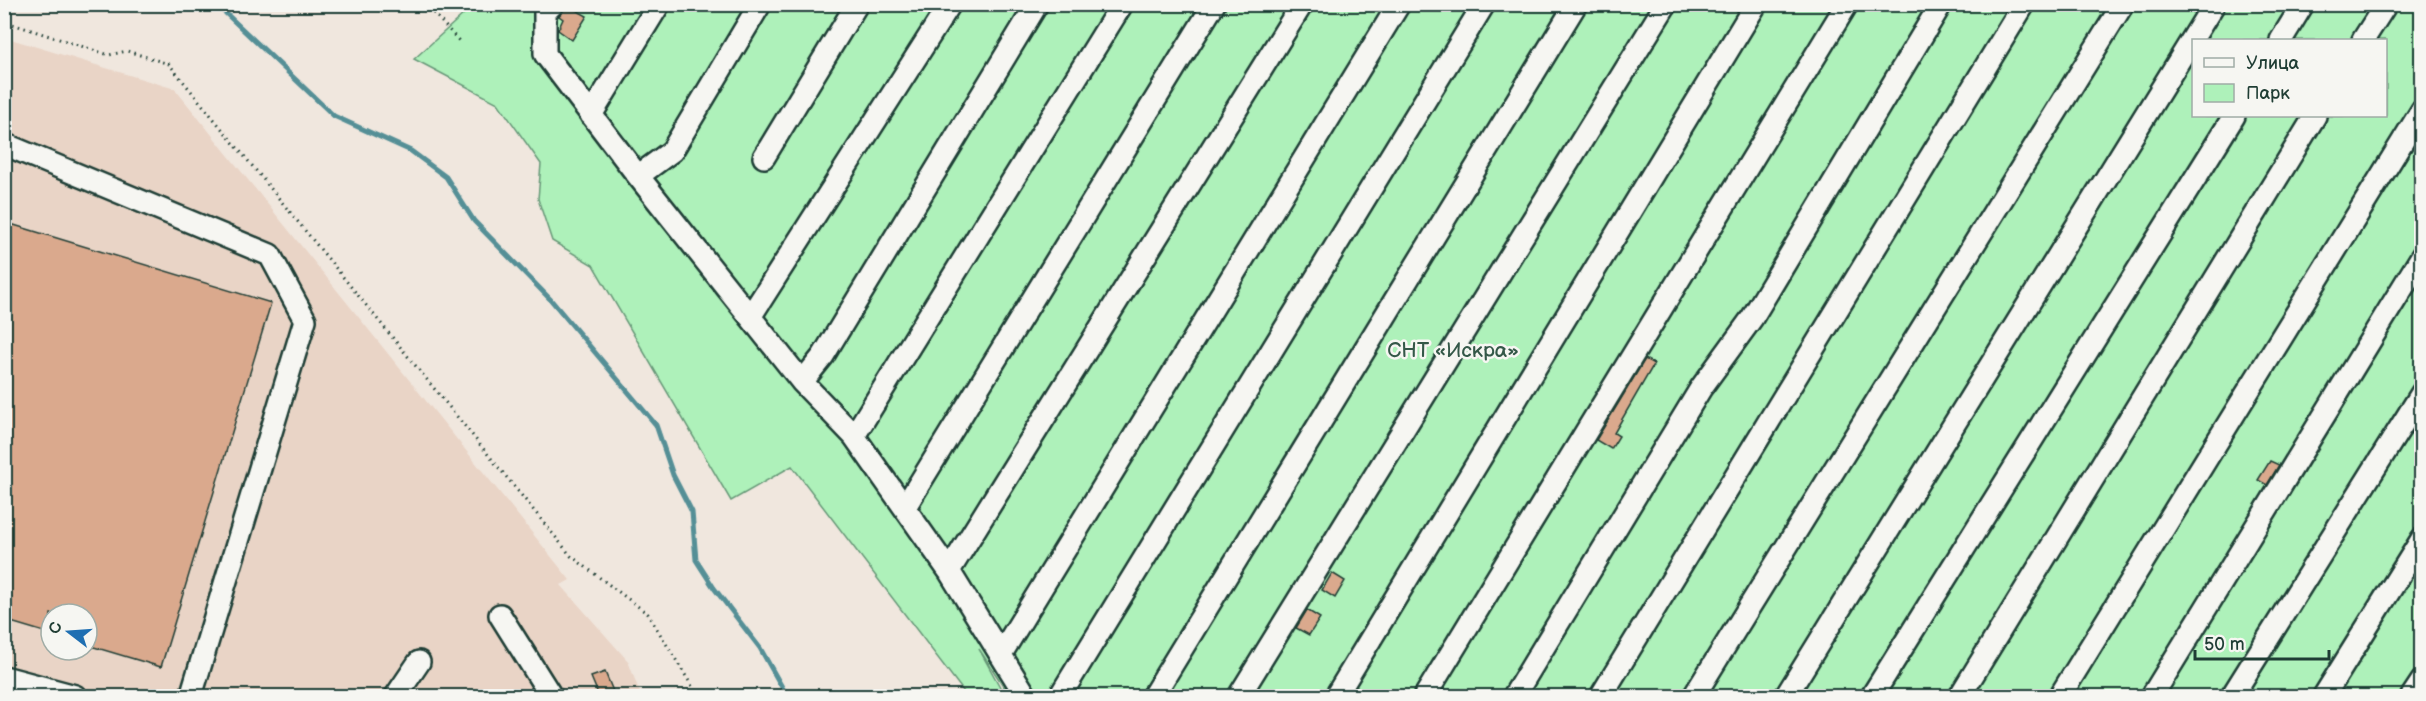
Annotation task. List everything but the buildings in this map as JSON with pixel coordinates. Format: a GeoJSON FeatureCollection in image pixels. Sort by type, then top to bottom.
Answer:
{"type":"FeatureCollection","features":[{"type":"Feature","properties":{"kind":"lane"},"geometry":{"type":"LineString","coordinates":[[553,4],[545,12],[545,54],[638,176],[802,382],[854,436],[949,571],[1026,696]]}},
{"type":"Feature","properties":{"kind":"lane"},"geometry":{"type":"LineString","coordinates":[[591,115],[659,4]]}},
{"type":"Feature","properties":{"kind":"lane"},"geometry":{"type":"LineString","coordinates":[[638,176],[672,151],[760,4]]}},
{"type":"Feature","properties":{"kind":"lane"},"geometry":{"type":"LineString","coordinates":[[764,158],[857,4]]}},
{"type":"Feature","properties":{"kind":"lane"},"geometry":{"type":"LineString","coordinates":[[750,317],[950,4]]}},
{"type":"Feature","properties":{"kind":"lane"},"geometry":{"type":"LineString","coordinates":[[802,382],[823,356],[1037,4]]}},
{"type":"Feature","properties":{"kind":"lane"},"geometry":{"type":"LineString","coordinates":[[854,436],[1122,4]]}},
{"type":"Feature","properties":{"kind":"lane"},"geometry":{"type":"LineString","coordinates":[[905,507],[1214,4]]}},
{"type":"Feature","properties":{"kind":"lane"},"geometry":{"type":"LineString","coordinates":[[949,571],[1302,4]]}},
{"type":"Feature","properties":{"kind":"lane"},"geometry":{"type":"LineString","coordinates":[[1001,654],[1399,4]]}},
{"type":"Feature","properties":{"kind":"lane"},"geometry":{"type":"LineString","coordinates":[[1060,696],[1484,4]]}},
{"type":"Feature","properties":{"kind":"lane"},"geometry":{"type":"LineString","coordinates":[[1153,696],[1576,4]]}},
{"type":"Feature","properties":{"kind":"lane"},"geometry":{"type":"LineString","coordinates":[[1239,696],[1666,4]]}},
{"type":"Feature","properties":{"kind":"lane"},"geometry":{"type":"LineString","coordinates":[[1336,696],[1756,4]]}},
{"type":"Feature","properties":{"kind":"lane"},"geometry":{"type":"LineString","coordinates":[[1425,696],[1847,4]]}},
{"type":"Feature","properties":{"kind":"lane"},"geometry":{"type":"LineString","coordinates":[[1514,696],[1701,387],[1752,318],[1941,4]]}},
{"type":"Feature","properties":{"kind":"lane"},"geometry":{"type":"LineString","coordinates":[[1601,696],[2024,4]]}},
{"type":"Feature","properties":{"kind":"lane"},"geometry":{"type":"LineString","coordinates":[[1694,696],[2123,4]]}},
{"type":"Feature","properties":{"kind":"lane"},"geometry":{"type":"LineString","coordinates":[[2192,39],[2214,4]]}},
{"type":"Feature","properties":{"kind":"lane"},"geometry":{"type":"LineString","coordinates":[[2282,39],[2303,4]]}},
{"type":"Feature","properties":{"kind":"lane"},"geometry":{"type":"LineString","coordinates":[[2364,39],[2386,4]]}},
{"type":"Feature","properties":{"kind":"lane"},"geometry":{"type":"LineString","coordinates":[[1786,696],[2192,40]]}},
{"type":"Feature","properties":{"kind":"lane"},"geometry":{"type":"LineString","coordinates":[[2060,696],[2421,110]]}},
{"type":"Feature","properties":{"kind":"lane"},"geometry":{"type":"LineString","coordinates":[[1872,696],[2233,117]]}},
{"type":"Feature","properties":{"kind":"lane"},"geometry":{"type":"LineString","coordinates":[[1960,696],[2314,117]]}},
{"type":"Feature","properties":{"kind":"lane"},"geometry":{"type":"LineString","coordinates":[[4,144],[270,255],[305,320],[191,696]]}},
{"type":"Feature","properties":{"kind":"lane"},"geometry":{"type":"LineString","coordinates":[[2152,696],[2421,256]]}},
{"type":"Feature","properties":{"kind":"lane"},"geometry":{"type":"LineString","coordinates":[[2232,696],[2421,393]]}},
{"type":"Feature","properties":{"kind":"lane"},"geometry":{"type":"LineString","coordinates":[[2324,696],[2421,539]]}},
{"type":"Feature","properties":{"kind":"lane"},"geometry":{"type":"LineString","coordinates":[[500,615],[550,696]]}},
{"type":"Feature","properties":{"kind":"lane"},"geometry":{"type":"LineString","coordinates":[[396,696],[419,662]]}},
{"type":"Feature","properties":{"kind":"lane"},"geometry":{"type":"LineString","coordinates":[[4,677],[75,696]]}},
{"type":"Feature","properties":{"kind":"lane"},"geometry":{"type":"LineString","coordinates":[[2412,696],[2421,681]]}},
{"type":"Feature","properties":{"kind":"path"},"geometry":{"type":"LineString","coordinates":[[425,4],[460,42]]}},
{"type":"Feature","properties":{"kind":"path"},"geometry":{"type":"LineString","coordinates":[[4,17],[9,22],[110,55],[127,51],[169,64],[571,556],[648,614],[698,696]]}},
{"type":"Feature","properties":{"kind":"shaded area"},"geometry":{"type":"Polygon","coordinates":[[[4,37],[175,89],[570,580],[561,585],[628,661],[641,696],[5,696],[4,37]]]}},
{"type":"Feature","properties":{"kind":"green space","name":"СНТ «Искра»"},"geometry":{"type":"Polygon","coordinates":[[[475,4],[2421,5],[2421,696],[1010,696],[979,649],[1005,696],[967,696],[792,466],[731,501],[593,265],[552,241],[538,199],[541,164],[498,103],[414,59],[475,4]]]}},
{"type":"Feature","properties":{"kind":"waterway"},"geometry":{"type":"LineString","coordinates":[[216,4],[334,116],[411,151],[446,177],[474,221],[551,300],[656,425],[673,475],[692,512],[696,560],[714,588],[760,648],[787,696]]}}]}
